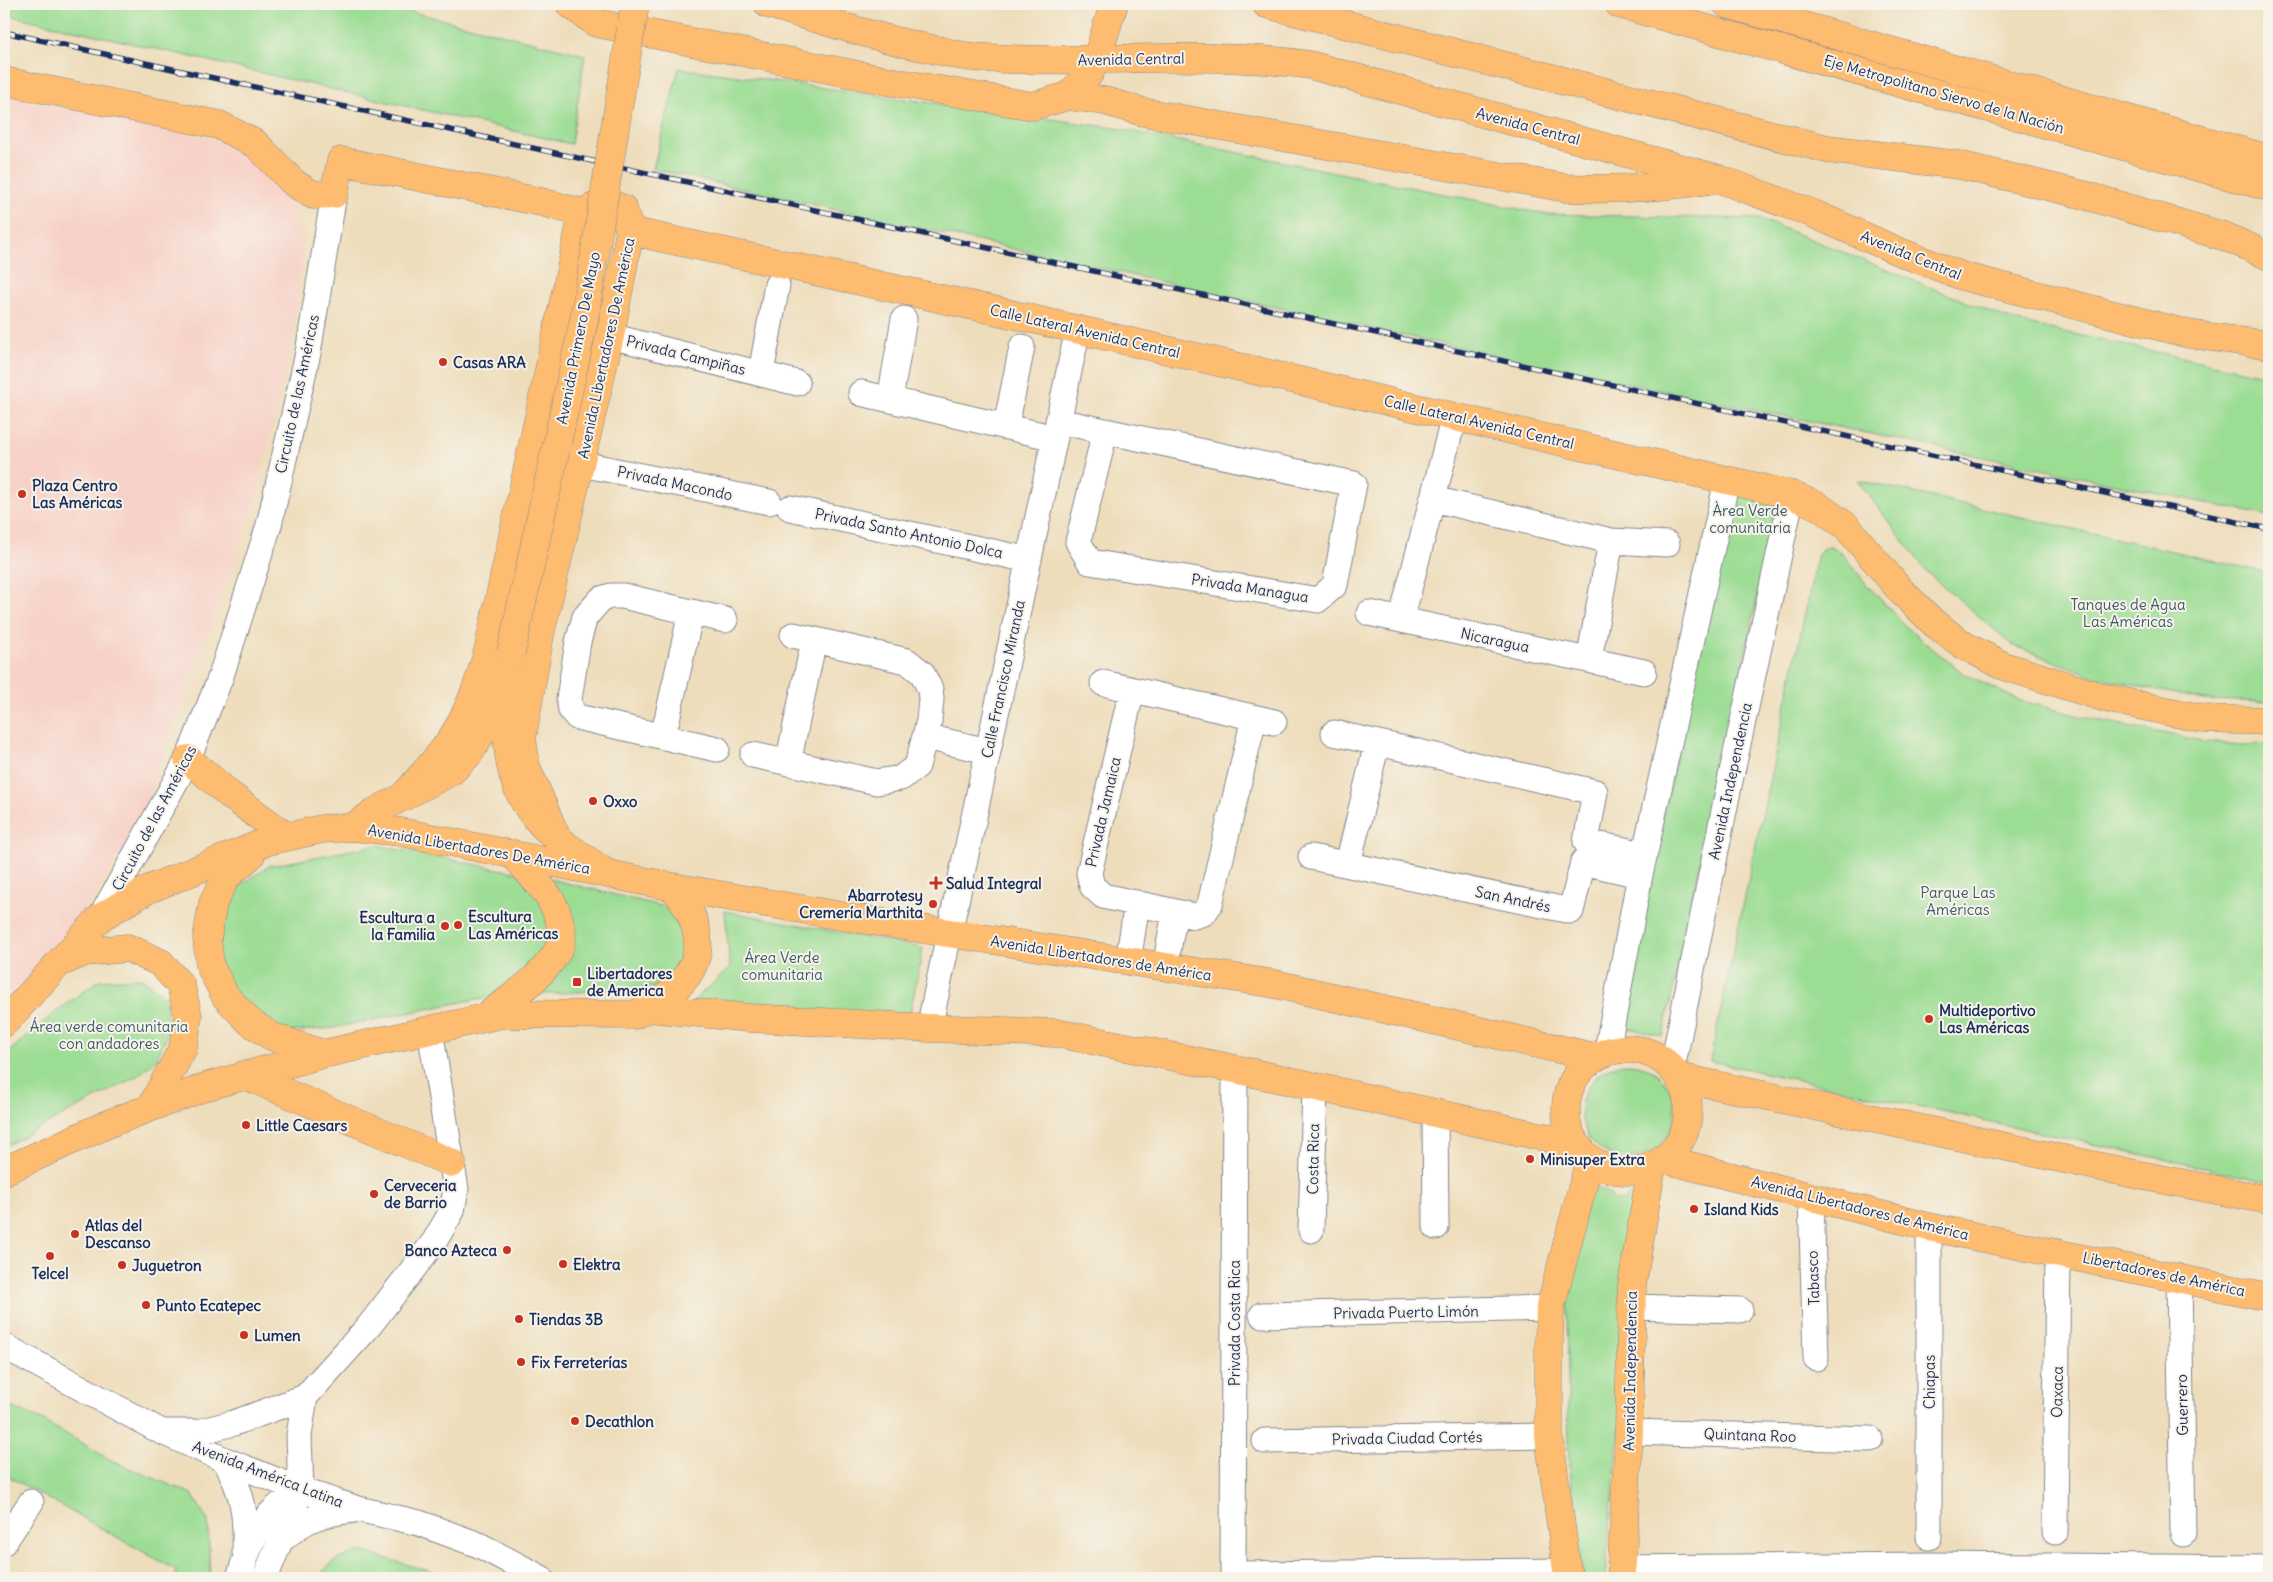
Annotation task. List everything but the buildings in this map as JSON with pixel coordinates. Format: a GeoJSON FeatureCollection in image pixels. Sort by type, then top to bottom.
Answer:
{"type":"FeatureCollection","features":[{"type":"Feature","properties":{"kind":"main road"},"geometry":{"type":"LineString","coordinates":[[570,4],[596,22],[893,82],[1033,106],[1068,96],[1105,101],[1143,112],[1566,188],[1613,190],[1667,187],[1719,179]]}},
{"type":"Feature","properties":{"kind":"main road","name":"Avenida Primero De Mayo"},"geometry":{"type":"LineString","coordinates":[[605,872],[557,838],[535,818],[517,788],[508,759],[505,731],[523,654],[584,320],[635,4]]}},
{"type":"Feature","properties":{"kind":"main road","name":"Avenida Central"},"geometry":{"type":"LineString","coordinates":[[768,4],[905,44],[971,57],[1044,61],[1097,58],[1242,58],[1310,65],[1719,179],[1814,214],[1895,250],[1962,276],[2189,334],[2269,344]]}},
{"type":"Feature","properties":{"kind":"main road"},"geometry":{"type":"LineString","coordinates":[[1068,96],[1089,74],[1097,58],[1114,4]]}},
{"type":"Feature","properties":{"kind":"main road"},"geometry":{"type":"LineString","coordinates":[[1266,4],[1827,149],[1959,165],[2084,195],[2226,237],[2269,256]]}},
{"type":"Feature","properties":{"kind":"main road","name":"Eje Metropolitano Siervo de la Nación"},"geometry":{"type":"LineString","coordinates":[[1619,4],[2269,187]]}},
{"type":"Feature","properties":{"kind":"main road","name":"Eje Metropolitano Siervo de la Nación"},"geometry":{"type":"LineString","coordinates":[[1727,4],[2269,159]]}},
{"type":"Feature","properties":{"kind":"main road"},"geometry":{"type":"LineString","coordinates":[[4,81],[219,125],[256,144],[294,184],[313,195],[334,194],[342,161],[541,202],[583,213],[488,651],[477,688],[462,721],[440,753],[402,797]]}},
{"type":"Feature","properties":{"kind":"main road","name":"Avenida Libertadores De América"},"geometry":{"type":"LineString","coordinates":[[523,654],[582,464],[610,336],[630,231],[623,209],[613,204],[602,204],[583,213]]}},
{"type":"Feature","properties":{"kind":"main road","name":"Calle Lateral Avenida Central"},"geometry":{"type":"LineString","coordinates":[[630,231],[1078,329],[1792,495],[1825,510],[1846,526],[1901,591],[1934,624],[1965,646],[2004,666],[2106,698],[2204,719],[2269,721]]}},
{"type":"Feature","properties":{"kind":"main road","name":"Avenida Primero De Mayo"},"geometry":{"type":"LineString","coordinates":[[352,826],[452,771],[469,754],[486,726],[523,654]]}},
{"type":"Feature","properties":{"kind":"main road"},"geometry":{"type":"LineString","coordinates":[[188,759],[277,839],[226,877],[213,903],[207,938],[210,966],[226,997],[250,1022],[271,1036],[323,1054]]}},
{"type":"Feature","properties":{"kind":"main road","name":"Avenida Libertadores De América"},"geometry":{"type":"LineString","coordinates":[[4,1023],[101,918],[149,889],[277,839],[352,826],[401,832],[605,872]]}},
{"type":"Feature","properties":{"kind":"main road"},"geometry":{"type":"LineString","coordinates":[[483,1018],[525,988],[542,970],[561,942],[561,927],[552,902],[513,854]]}},
{"type":"Feature","properties":{"kind":"main road","name":"Avenida Libertadores de América"},"geometry":{"type":"LineString","coordinates":[[605,872],[673,887],[949,934],[1274,984],[1600,1054]]}},
{"type":"Feature","properties":{"kind":"main road"},"geometry":{"type":"LineString","coordinates":[[4,1170],[151,1107],[244,1075],[323,1054],[502,1014],[634,1015],[648,1008],[674,989],[689,974],[698,956],[699,936],[694,917],[686,902],[673,887]]}},
{"type":"Feature","properties":{"kind":"main road"},"geometry":{"type":"LineString","coordinates":[[58,963],[85,952],[128,948],[161,963],[181,986],[188,1016],[183,1048],[151,1107]]}},
{"type":"Feature","properties":{"kind":"main road"},"geometry":{"type":"LineString","coordinates":[[648,1008],[750,1018],[1056,1033],[1235,1068],[1435,1113],[1583,1152],[1610,1168],[1632,1171],[1658,1162],[1678,1142],[1687,1120],[1684,1090],[1675,1072],[1658,1057],[1642,1050],[1624,1048],[1600,1054],[1574,1077],[1568,1090],[1566,1118],[1583,1152],[1550,1308],[1549,1436],[1568,1575]]}},
{"type":"Feature","properties":{"kind":"main road"},"geometry":{"type":"LineString","coordinates":[[1675,1072],[2073,1160],[2269,1200]]}},
{"type":"Feature","properties":{"kind":"main road"},"geometry":{"type":"LineString","coordinates":[[244,1075],[452,1163]]}},
{"type":"Feature","properties":{"kind":"main road","name":"Avenida Libertadores de América"},"geometry":{"type":"LineString","coordinates":[[1658,1162],[1930,1227],[2058,1252]]}},
{"type":"Feature","properties":{"kind":"main road","name":"Avenida Independencia"},"geometry":{"type":"LineString","coordinates":[[1621,1573],[1629,1432],[1630,1307],[1632,1285],[1658,1162]]}},
{"type":"Feature","properties":{"kind":"main road","name":"Libertadores de América"},"geometry":{"type":"LineString","coordinates":[[2058,1252],[2269,1296]]}},
{"type":"Feature","properties":{"kind":"street","name":"Circuito de las Américas"},"geometry":{"type":"LineString","coordinates":[[101,918],[188,759],[221,676],[269,525],[308,353],[334,194]]}},
{"type":"Feature","properties":{"kind":"street","name":"Privada Campiñas"},"geometry":{"type":"LineString","coordinates":[[761,373],[777,285]]}},
{"type":"Feature","properties":{"kind":"street"},"geometry":{"type":"LineString","coordinates":[[890,399],[904,319]]}},
{"type":"Feature","properties":{"kind":"street","name":"Calle Francisco Miranda"},"geometry":{"type":"LineString","coordinates":[[929,1028],[1078,329]]}},
{"type":"Feature","properties":{"kind":"street","name":"Privada Campiñas"},"geometry":{"type":"LineString","coordinates":[[610,336],[797,383]]}},
{"type":"Feature","properties":{"kind":"street"},"geometry":{"type":"LineString","coordinates":[[1006,426],[1022,347]]}},
{"type":"Feature","properties":{"kind":"street","name":"Privada Managua"},"geometry":{"type":"LineString","coordinates":[[862,393],[1006,426],[1105,432],[1354,484],[1335,585],[1318,600],[1090,562],[1078,542],[1105,432]]}},
{"type":"Feature","properties":{"kind":"street"},"geometry":{"type":"LineString","coordinates":[[1401,620],[1450,432],[1458,417]]}},
{"type":"Feature","properties":{"kind":"street","name":"Privada Macondo"},"geometry":{"type":"LineString","coordinates":[[582,464],[780,505]]}},
{"type":"Feature","properties":{"kind":"street"},"geometry":{"type":"LineString","coordinates":[[1600,1054],[1727,480]]}},
{"type":"Feature","properties":{"kind":"street","name":"Avenida Independencia"},"geometry":{"type":"LineString","coordinates":[[1675,1072],[1730,781],[1792,495]]}},
{"type":"Feature","properties":{"kind":"street"},"geometry":{"type":"LineString","coordinates":[[1432,498],[1611,541],[1667,544]]}},
{"type":"Feature","properties":{"kind":"street","name":"Privada Santo Antonio Dolca"},"geometry":{"type":"LineString","coordinates":[[780,505],[1029,560]]}},
{"type":"Feature","properties":{"kind":"street"},"geometry":{"type":"LineString","coordinates":[[1589,660],[1611,541]]}},
{"type":"Feature","properties":{"kind":"street"},"geometry":{"type":"LineString","coordinates":[[717,749],[578,718],[571,710],[568,700],[576,653],[585,617],[601,599],[611,596],[623,596],[725,620]]}},
{"type":"Feature","properties":{"kind":"street"},"geometry":{"type":"LineString","coordinates":[[664,737],[692,613]]}},
{"type":"Feature","properties":{"kind":"street","name":"Nicaragua"},"geometry":{"type":"LineString","coordinates":[[1369,613],[1644,672]]}},
{"type":"Feature","properties":{"kind":"street"},"geometry":{"type":"LineString","coordinates":[[753,755],[788,763],[877,782],[894,780],[909,773],[917,766],[928,729],[930,689],[922,673],[906,661],[804,638],[788,763]]}},
{"type":"Feature","properties":{"kind":"street"},"geometry":{"type":"LineString","coordinates":[[523,654],[576,653]]}},
{"type":"Feature","properties":{"kind":"street","name":"Privada Jamaica"},"geometry":{"type":"LineString","coordinates":[[1103,683],[1264,720],[1210,904],[1204,913],[1194,916],[1103,896],[1092,886],[1089,873],[1132,690]]}},
{"type":"Feature","properties":{"kind":"street"},"geometry":{"type":"LineString","coordinates":[[928,729],[990,742]]}},
{"type":"Feature","properties":{"kind":"street"},"geometry":{"type":"LineString","coordinates":[[1334,733],[1595,792],[1586,842],[1642,864]]}},
{"type":"Feature","properties":{"kind":"street"},"geometry":{"type":"LineString","coordinates":[[1348,864],[1377,743]]}},
{"type":"Feature","properties":{"kind":"street","name":"San Andrés"},"geometry":{"type":"LineString","coordinates":[[1311,857],[1570,911],[1583,862],[1642,864]]}},
{"type":"Feature","properties":{"kind":"street"},"geometry":{"type":"LineString","coordinates":[[1128,962],[1137,903]]}},
{"type":"Feature","properties":{"kind":"street"},"geometry":{"type":"LineString","coordinates":[[1165,968],[1175,912]]}},
{"type":"Feature","properties":{"kind":"street"},"geometry":{"type":"LineString","coordinates":[[160,1432],[198,1432],[234,1423],[305,1397],[369,1326],[434,1242],[452,1211],[456,1189],[430,1030]]}},
{"type":"Feature","properties":{"kind":"street","name":"Privada Costa Rica"},"geometry":{"type":"LineString","coordinates":[[1233,1576],[1235,1068]]}},
{"type":"Feature","properties":{"kind":"street","name":"Costa Rica"},"geometry":{"type":"LineString","coordinates":[[1311,1230],[1315,1087]]}},
{"type":"Feature","properties":{"kind":"street"},"geometry":{"type":"LineString","coordinates":[[1435,1113],[1436,1227]]}},
{"type":"Feature","properties":{"kind":"street","name":"Tabasco"},"geometry":{"type":"LineString","coordinates":[[1811,1198],[1816,1358]]}},
{"type":"Feature","properties":{"kind":"street","name":"Chiapas"},"geometry":{"type":"LineString","coordinates":[[1929,1537],[1930,1227]]}},
{"type":"Feature","properties":{"kind":"street","name":"Oaxaca"},"geometry":{"type":"LineString","coordinates":[[2054,1532],[2058,1252]]}},
{"type":"Feature","properties":{"kind":"street","name":"Guerrero"},"geometry":{"type":"LineString","coordinates":[[2179,1277],[2184,1534]]}},
{"type":"Feature","properties":{"kind":"street"},"geometry":{"type":"LineString","coordinates":[[1630,1307],[1740,1310]]}},
{"type":"Feature","properties":{"kind":"street","name":"Privada Puerto Limón"},"geometry":{"type":"LineString","coordinates":[[1262,1316],[1550,1308]]}},
{"type":"Feature","properties":{"kind":"street","name":"Avenida América Latina"},"geometry":{"type":"LineString","coordinates":[[4,1346],[160,1432],[300,1490],[350,1506],[419,1523],[479,1545],[541,1578]]}},
{"type":"Feature","properties":{"kind":"street"},"geometry":{"type":"LineString","coordinates":[[265,1578],[300,1490],[299,1436],[305,1397]]}},
{"type":"Feature","properties":{"kind":"street","name":"Quintana Roo"},"geometry":{"type":"LineString","coordinates":[[1629,1432],[1870,1439]]}},
{"type":"Feature","properties":{"kind":"street"},"geometry":{"type":"LineString","coordinates":[[299,1436],[316,1476],[350,1506]]}},
{"type":"Feature","properties":{"kind":"street","name":"Privada Ciudad Cortés"},"geometry":{"type":"LineString","coordinates":[[1265,1441],[1549,1436]]}},
{"type":"Feature","properties":{"kind":"street"},"geometry":{"type":"LineString","coordinates":[[225,1460],[238,1485],[246,1524],[242,1567]]}},
{"type":"Feature","properties":{"kind":"street"},"geometry":{"type":"LineString","coordinates":[[242,1567],[261,1526],[274,1509],[300,1490]]}},
{"type":"Feature","properties":{"kind":"street"},"geometry":{"type":"LineString","coordinates":[[4,1542],[31,1502]]}},
{"type":"Feature","properties":{"kind":"street"},"geometry":{"type":"LineString","coordinates":[[280,1541],[310,1518],[350,1506]]}},
{"type":"Feature","properties":{"kind":"street"},"geometry":{"type":"LineString","coordinates":[[1621,1573],[2135,1573],[2269,1568]]}},
{"type":"Feature","properties":{"kind":"street"},"geometry":{"type":"LineString","coordinates":[[1233,1576],[1568,1575]]}},
{"type":"Feature","properties":{"kind":"shaded area"},"geometry":{"type":"Polygon","coordinates":[[[4,95],[227,143],[250,155],[274,177],[290,206],[304,247],[291,347],[253,509],[137,827],[71,933],[4,1006],[4,95]]]}},
{"type":"Feature","properties":{"kind":"green space"},"geometry":{"type":"Polygon","coordinates":[[[4,4],[380,4],[585,55],[571,144],[4,14],[4,4]]]}},
{"type":"Feature","properties":{"kind":"green space"},"geometry":{"type":"Polygon","coordinates":[[[679,68],[1115,128],[1544,214],[1760,219],[2017,322],[2269,376],[2269,516],[1523,362],[653,169],[679,68]]]}},
{"type":"Feature","properties":{"kind":"green space","name":"Tanques de Agua Las Américas"},"geometry":{"type":"Polygon","coordinates":[[[1857,480],[2269,573],[2269,702],[2204,700],[2096,677],[2014,646],[1928,573],[1857,480]]]}},
{"type":"Feature","properties":{"kind":"green space","name":"Àrea Verde comunitaria"},"geometry":{"type":"Polygon","coordinates":[[[1733,490],[1778,500],[1663,1036],[1618,1026],[1733,490]]]}},
{"type":"Feature","properties":{"kind":"green space","name":"Parque Las Américas"},"geometry":{"type":"Polygon","coordinates":[[[1829,547],[1837,549],[1846,558],[1868,586],[1909,630],[1963,673],[2018,700],[2083,717],[2206,742],[2242,745],[2269,743],[2269,1182],[1710,1061],[1817,557],[1822,549],[1829,547]]]}},
{"type":"Feature","properties":{"kind":"green space"},"geometry":{"type":"Polygon","coordinates":[[[377,845],[554,880],[682,911],[699,939],[672,986],[482,998],[332,1028],[271,1034],[218,975],[215,903],[269,866],[377,845]]]}},
{"type":"Feature","properties":{"kind":"green space","name":"Área Verde comunitaria"},"geometry":{"type":"Polygon","coordinates":[[[725,911],[923,948],[909,1018],[692,1002],[730,968],[725,911]]]}},
{"type":"Feature","properties":{"kind":"green space","name":"Área verde comunitaria con andadores"},"geometry":{"type":"Polygon","coordinates":[[[141,978],[165,996],[169,1031],[156,1060],[137,1076],[4,1147],[4,1056],[53,1014],[99,980],[141,978]]]}},
{"type":"Feature","properties":{"kind":"green space"},"geometry":{"type":"Polygon","coordinates":[[[1628,1064],[1646,1068],[1661,1078],[1671,1093],[1675,1111],[1671,1129],[1661,1144],[1646,1154],[1628,1158],[1610,1154],[1595,1144],[1585,1129],[1581,1111],[1585,1093],[1595,1078],[1610,1068],[1628,1064]]]}},
{"type":"Feature","properties":{"kind":"green space"},"geometry":{"type":"Polygon","coordinates":[[[1590,1185],[1611,1194],[1612,1200],[1626,1201],[1628,1194],[1642,1198],[1605,1578],[1583,1578],[1569,1469],[1568,1283],[1590,1185]]]}},
{"type":"Feature","properties":{"kind":"green space"},"geometry":{"type":"Polygon","coordinates":[[[4,1404],[42,1420],[114,1462],[192,1494],[208,1521],[210,1578],[174,1578],[176,1570],[4,1474],[4,1404]]]}},
{"type":"Feature","properties":{"kind":"green space"},"geometry":{"type":"Polygon","coordinates":[[[359,1551],[455,1578],[318,1578],[336,1560],[359,1551]]]}},
{"type":"Feature","properties":{"kind":"railway"},"geometry":{"type":"LineString","coordinates":[[4,32],[2269,529]]}},
{"type":"Feature","properties":{"kind":"place","name":"Casas ARA"},"geometry":{"type":"Point","coordinates":[443,362]}},
{"type":"Feature","properties":{"kind":"place","name":"Plaza Centro Las Américas"},"geometry":{"type":"Point","coordinates":[22,494]}},
{"type":"Feature","properties":{"kind":"place","name":"Oxxo"},"geometry":{"type":"Point","coordinates":[593,801]}},
{"type":"Feature","properties":{"kind":"place","name":"Salud Integral"},"geometry":{"type":"Point","coordinates":[936,883]}},
{"type":"Feature","properties":{"kind":"place","name":"Abarrotesy Cremería Marthita"},"geometry":{"type":"Point","coordinates":[933,904]}},
{"type":"Feature","properties":{"kind":"place","name":"Escultura Las Américas"},"geometry":{"type":"Point","coordinates":[458,925]}},
{"type":"Feature","properties":{"kind":"place","name":"Escultura a la Familia"},"geometry":{"type":"Point","coordinates":[445,926]}},
{"type":"Feature","properties":{"kind":"place","name":"Libertadores de America"},"geometry":{"type":"Point","coordinates":[577,982]}},
{"type":"Feature","properties":{"kind":"place","name":"Multideportivo Las Américas"},"geometry":{"type":"Point","coordinates":[1929,1019]}},
{"type":"Feature","properties":{"kind":"place","name":"Little Caesars"},"geometry":{"type":"Point","coordinates":[246,1125]}},
{"type":"Feature","properties":{"kind":"place","name":"Minisuper Extra"},"geometry":{"type":"Point","coordinates":[1530,1159]}},
{"type":"Feature","properties":{"kind":"place","name":"Cerveceria de Barrio"},"geometry":{"type":"Point","coordinates":[374,1194]}},
{"type":"Feature","properties":{"kind":"place","name":"Island Kids"},"geometry":{"type":"Point","coordinates":[1694,1209]}},
{"type":"Feature","properties":{"kind":"place","name":"Atlas del Descanso"},"geometry":{"type":"Point","coordinates":[75,1234]}},
{"type":"Feature","properties":{"kind":"place","name":"Banco Azteca"},"geometry":{"type":"Point","coordinates":[507,1250]}},
{"type":"Feature","properties":{"kind":"place","name":"Telcel"},"geometry":{"type":"Point","coordinates":[50,1256]}},
{"type":"Feature","properties":{"kind":"place","name":"Elektra"},"geometry":{"type":"Point","coordinates":[563,1264]}},
{"type":"Feature","properties":{"kind":"place","name":"Juguetron"},"geometry":{"type":"Point","coordinates":[122,1265]}},
{"type":"Feature","properties":{"kind":"place","name":"Punto Ecatepec"},"geometry":{"type":"Point","coordinates":[146,1305]}},
{"type":"Feature","properties":{"kind":"place","name":"Tiendas 3B"},"geometry":{"type":"Point","coordinates":[519,1319]}},
{"type":"Feature","properties":{"kind":"place","name":"Lumen"},"geometry":{"type":"Point","coordinates":[244,1335]}},
{"type":"Feature","properties":{"kind":"place","name":"Fix Ferreterías"},"geometry":{"type":"Point","coordinates":[521,1362]}},
{"type":"Feature","properties":{"kind":"place","name":"Decathlon"},"geometry":{"type":"Point","coordinates":[575,1421]}}]}
